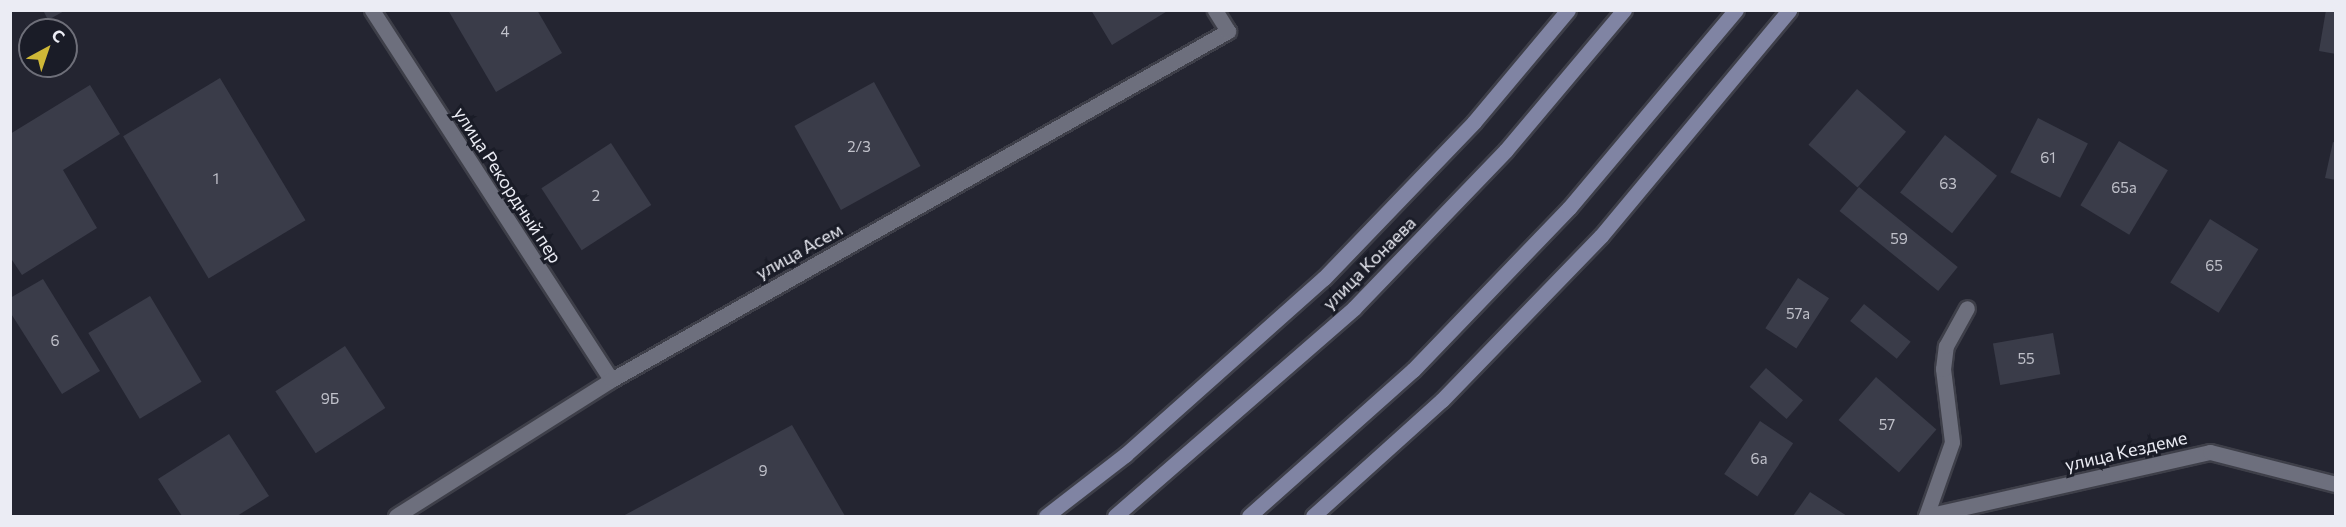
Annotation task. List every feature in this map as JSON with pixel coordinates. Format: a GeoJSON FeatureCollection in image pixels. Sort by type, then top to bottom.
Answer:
{"type":"FeatureCollection","features":[{"type":"Feature","properties":{"kind":"main road"},"geometry":{"type":"LineString","coordinates":[[1046,516],[1125,455],[1324,278],[1474,122],[1568,10]]}},
{"type":"Feature","properties":{"kind":"main road","name":"улица Конаева"},"geometry":{"type":"LineString","coordinates":[[1116,516],[1354,308],[1506,150],[1624,10]]}},
{"type":"Feature","properties":{"kind":"main road"},"geometry":{"type":"LineString","coordinates":[[1249,516],[1413,369],[1569,208],[1736,10]]}},
{"type":"Feature","properties":{"kind":"main road"},"geometry":{"type":"LineString","coordinates":[[1313,516],[1442,400],[1601,236],[1788,10]]}},
{"type":"Feature","properties":{"kind":"street","name":"улица Рекордный пер"},"geometry":{"type":"LineString","coordinates":[[372,10],[610,380]]}},
{"type":"Feature","properties":{"kind":"street","name":"улица Асем"},"geometry":{"type":"LineString","coordinates":[[396,516],[610,380],[1228,31],[1215,10]]}},
{"type":"Feature","properties":{"kind":"street"},"geometry":{"type":"LineString","coordinates":[[1926,516],[1952,442],[1943,369],[1946,346],[1967,308]]}},
{"type":"Feature","properties":{"kind":"street","name":"улица Кездеме"},"geometry":{"type":"LineString","coordinates":[[1926,516],[2210,452],[2336,483]]}},
{"type":"Feature","properties":{"kind":"building"},"geometry":{"type":"Polygon","coordinates":[[[43,10],[66,10],[52,18],[47,18],[43,10]]]}},
{"type":"Feature","properties":{"kind":"building"},"geometry":{"type":"Polygon","coordinates":[[[448,10],[537,10],[562,53],[496,92],[448,10]]]}},
{"type":"Feature","properties":{"kind":"building"},"geometry":{"type":"Polygon","coordinates":[[[1091,10],[1169,10],[1112,45],[1091,10]]]}},
{"type":"Feature","properties":{"kind":"building"},"geometry":{"type":"Polygon","coordinates":[[[2326,10],[2336,10],[2336,54],[2319,51],[2326,10]]]}},
{"type":"Feature","properties":{"kind":"building"},"geometry":{"type":"Polygon","coordinates":[[[220,78],[305,220],[209,278],[123,136],[220,78]]]}},
{"type":"Feature","properties":{"kind":"building"},"geometry":{"type":"Polygon","coordinates":[[[874,82],[921,166],[841,210],[794,126],[874,82]]]}},
{"type":"Feature","properties":{"kind":"building"},"geometry":{"type":"Polygon","coordinates":[[[90,85],[120,134],[63,170],[97,228],[22,275],[10,257],[10,134],[90,85]]]}},
{"type":"Feature","properties":{"kind":"building"},"geometry":{"type":"Polygon","coordinates":[[[1857,89],[1906,132],[1858,187],[1808,145],[1857,89]]]}},
{"type":"Feature","properties":{"kind":"building"},"geometry":{"type":"Polygon","coordinates":[[[2038,118],[2088,143],[2060,198],[2010,172],[2038,118]]]}},
{"type":"Feature","properties":{"kind":"building"},"geometry":{"type":"Polygon","coordinates":[[[1945,135],[1997,176],[1952,233],[1900,193],[1945,135]]]}},
{"type":"Feature","properties":{"kind":"building"},"geometry":{"type":"Polygon","coordinates":[[[2119,141],[2168,170],[2129,235],[2080,205],[2119,141]]]}},
{"type":"Feature","properties":{"kind":"building"},"geometry":{"type":"Polygon","coordinates":[[[2333,142],[2336,143],[2336,180],[2325,178],[2333,142]]]}},
{"type":"Feature","properties":{"kind":"building"},"geometry":{"type":"Polygon","coordinates":[[[611,143],[651,205],[582,250],[541,188],[611,143]]]}},
{"type":"Feature","properties":{"kind":"building"},"geometry":{"type":"Polygon","coordinates":[[[1859,187],[1958,267],[1938,291],[1839,211],[1859,187]]]}},
{"type":"Feature","properties":{"kind":"building"},"geometry":{"type":"Polygon","coordinates":[[[2210,219],[2258,249],[2219,313],[2170,283],[2210,219]]]}},
{"type":"Feature","properties":{"kind":"building"},"geometry":{"type":"Polygon","coordinates":[[[1798,278],[1829,298],[1796,348],[1765,328],[1798,278]]]}},
{"type":"Feature","properties":{"kind":"building"},"geometry":{"type":"Polygon","coordinates":[[[43,279],[100,371],[62,394],[10,312],[10,298],[43,279]]]}},
{"type":"Feature","properties":{"kind":"building"},"geometry":{"type":"Polygon","coordinates":[[[150,296],[202,382],[140,419],[88,333],[150,296]]]}},
{"type":"Feature","properties":{"kind":"building"},"geometry":{"type":"Polygon","coordinates":[[[1864,304],[1911,342],[1897,359],[1850,321],[1864,304]]]}},
{"type":"Feature","properties":{"kind":"building"},"geometry":{"type":"Polygon","coordinates":[[[2053,333],[2060,374],[2000,385],[1993,344],[2053,333]]]}},
{"type":"Feature","properties":{"kind":"building"},"geometry":{"type":"Polygon","coordinates":[[[345,346],[385,408],[316,453],[275,391],[345,346]]]}},
{"type":"Feature","properties":{"kind":"building"},"geometry":{"type":"Polygon","coordinates":[[[1766,368],[1803,400],[1787,419],[1750,387],[1766,368]]]}},
{"type":"Feature","properties":{"kind":"building"},"geometry":{"type":"Polygon","coordinates":[[[1876,377],[1936,429],[1899,473],[1839,420],[1876,377]]]}},
{"type":"Feature","properties":{"kind":"building"},"geometry":{"type":"Polygon","coordinates":[[[1760,421],[1793,443],[1757,496],[1724,474],[1760,421]]]}},
{"type":"Feature","properties":{"kind":"building"},"geometry":{"type":"Polygon","coordinates":[[[792,425],[845,516],[623,516],[792,425]]]}},
{"type":"Feature","properties":{"kind":"building"},"geometry":{"type":"Polygon","coordinates":[[[229,434],[269,496],[237,516],[182,516],[158,479],[229,434]]]}},
{"type":"Feature","properties":{"kind":"building"},"geometry":{"type":"Polygon","coordinates":[[[1810,492],[1847,516],[1793,516],[1810,492]]]}}]}
